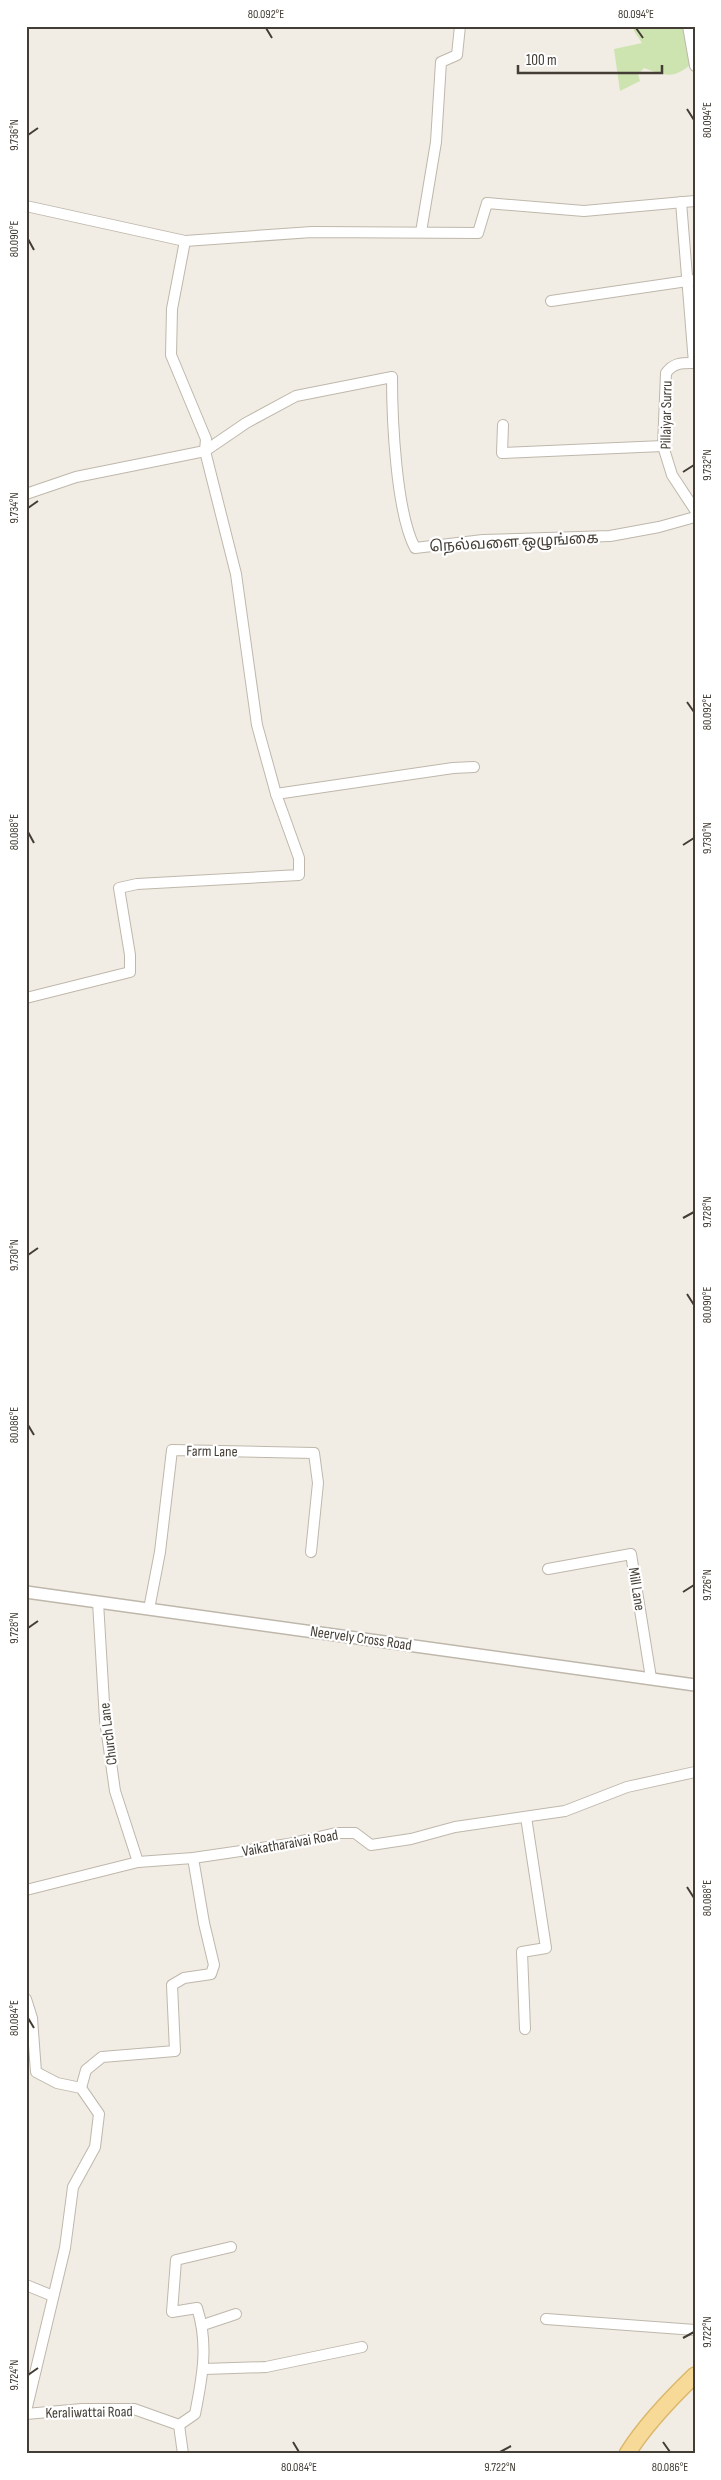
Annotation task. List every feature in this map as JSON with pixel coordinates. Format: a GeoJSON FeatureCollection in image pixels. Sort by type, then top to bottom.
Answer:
{"type":"FeatureCollection","features":[{"type":"Feature","properties":{"kind":"main road"},"geometry":{"type":"LineString","coordinates":[[627,2454],[635,2440],[676,2394],[695,2376]]}},
{"type":"Feature","properties":{"kind":"street"},"geometry":{"type":"LineString","coordinates":[[421,232],[436,142],[441,62],[457,55],[460,26]]}},
{"type":"Feature","properties":{"kind":"street"},"geometry":{"type":"LineString","coordinates":[[688,26],[695,66]]}},
{"type":"Feature","properties":{"kind":"street"},"geometry":{"type":"LineString","coordinates":[[26,206],[186,241],[312,232],[478,233],[487,203],[584,211],[695,201]]}},
{"type":"Feature","properties":{"kind":"street","name":"Pillaiyar Surru"},"geometry":{"type":"LineString","coordinates":[[681,202],[692,281],[694,363],[678,363],[671,366],[666,373],[663,446],[672,475],[695,510]]}},
{"type":"Feature","properties":{"kind":"street"},"geometry":{"type":"LineString","coordinates":[[26,998],[130,972],[130,955],[119,888],[137,884],[300,875],[300,858],[276,794],[257,725],[236,574],[205,451],[206,439],[171,355],[172,309],[186,241]]}},
{"type":"Feature","properties":{"kind":"street"},"geometry":{"type":"LineString","coordinates":[[551,301],[692,281]]}},
{"type":"Feature","properties":{"kind":"street","name":"நெல்வளை ஒழுங்கை"},"geometry":{"type":"LineString","coordinates":[[26,494],[76,477],[205,451],[246,423],[296,396],[392,377],[392,415],[400,483],[408,535],[416,548],[483,540],[610,536],[659,527],[695,517]]}},
{"type":"Feature","properties":{"kind":"street"},"geometry":{"type":"LineString","coordinates":[[503,424],[502,453],[663,446]]}},
{"type":"Feature","properties":{"kind":"street"},"geometry":{"type":"LineString","coordinates":[[276,794],[453,768],[474,767]]}},
{"type":"Feature","properties":{"kind":"street","name":"Farm Lane"},"geometry":{"type":"LineString","coordinates":[[149,1609],[160,1552],[172,1450],[314,1453],[318,1484],[311,1552]]}},
{"type":"Feature","properties":{"kind":"street","name":"Mill Lane"},"geometry":{"type":"LineString","coordinates":[[548,1569],[631,1554],[650,1678]]}},
{"type":"Feature","properties":{"kind":"street","name":"Neervely Cross Road"},"geometry":{"type":"LineString","coordinates":[[26,1592],[695,1685]]}},
{"type":"Feature","properties":{"kind":"street","name":"Church Lane"},"geometry":{"type":"LineString","coordinates":[[98,1602],[108,1742],[116,1791],[138,1862]]}},
{"type":"Feature","properties":{"kind":"street","name":"Vaikatharaivai Road"},"geometry":{"type":"LineString","coordinates":[[26,1890],[138,1862],[193,1858],[288,1844],[336,1833],[355,1833],[372,1845],[410,1839],[454,1827],[565,1811],[627,1787],[695,1772]]}},
{"type":"Feature","properties":{"kind":"street"},"geometry":{"type":"LineString","coordinates":[[525,2029],[522,1952],[546,1948],[526,1817]]}},
{"type":"Feature","properties":{"kind":"street"},"geometry":{"type":"LineString","coordinates":[[82,2088],[86,2070],[102,2057],[175,2051],[172,1985],[184,1978],[211,1974],[214,1965],[204,1923],[193,1858]]}},
{"type":"Feature","properties":{"kind":"street"},"geometry":{"type":"LineString","coordinates":[[26,1999],[32,2018],[30,2056],[36,2072],[57,2083],[82,2088],[99,2114],[95,2147],[73,2187],[64,2248],[26,2412]]}},
{"type":"Feature","properties":{"kind":"street"},"geometry":{"type":"LineString","coordinates":[[183,2454],[179,2425],[195,2414],[204,2369],[203,2325],[197,2308],[172,2312],[176,2260],[231,2247]]}},
{"type":"Feature","properties":{"kind":"street"},"geometry":{"type":"LineString","coordinates":[[26,2285],[53,2296]]}},
{"type":"Feature","properties":{"kind":"street"},"geometry":{"type":"LineString","coordinates":[[203,2325],[236,2314]]}},
{"type":"Feature","properties":{"kind":"street"},"geometry":{"type":"LineString","coordinates":[[546,2319],[695,2330]]}},
{"type":"Feature","properties":{"kind":"street"},"geometry":{"type":"LineString","coordinates":[[204,2369],[266,2367],[362,2347]]}},
{"type":"Feature","properties":{"kind":"street","name":"Keraliwattai Road"},"geometry":{"type":"LineString","coordinates":[[26,2412],[134,2409],[179,2425]]}},
{"type":"Feature","properties":{"kind":"green space"},"geometry":{"type":"Polygon","coordinates":[[[634,26],[695,26],[695,61],[682,71],[671,75],[644,68],[638,74],[640,81],[620,91],[614,49],[642,43],[634,31],[634,26]]]}}]}
